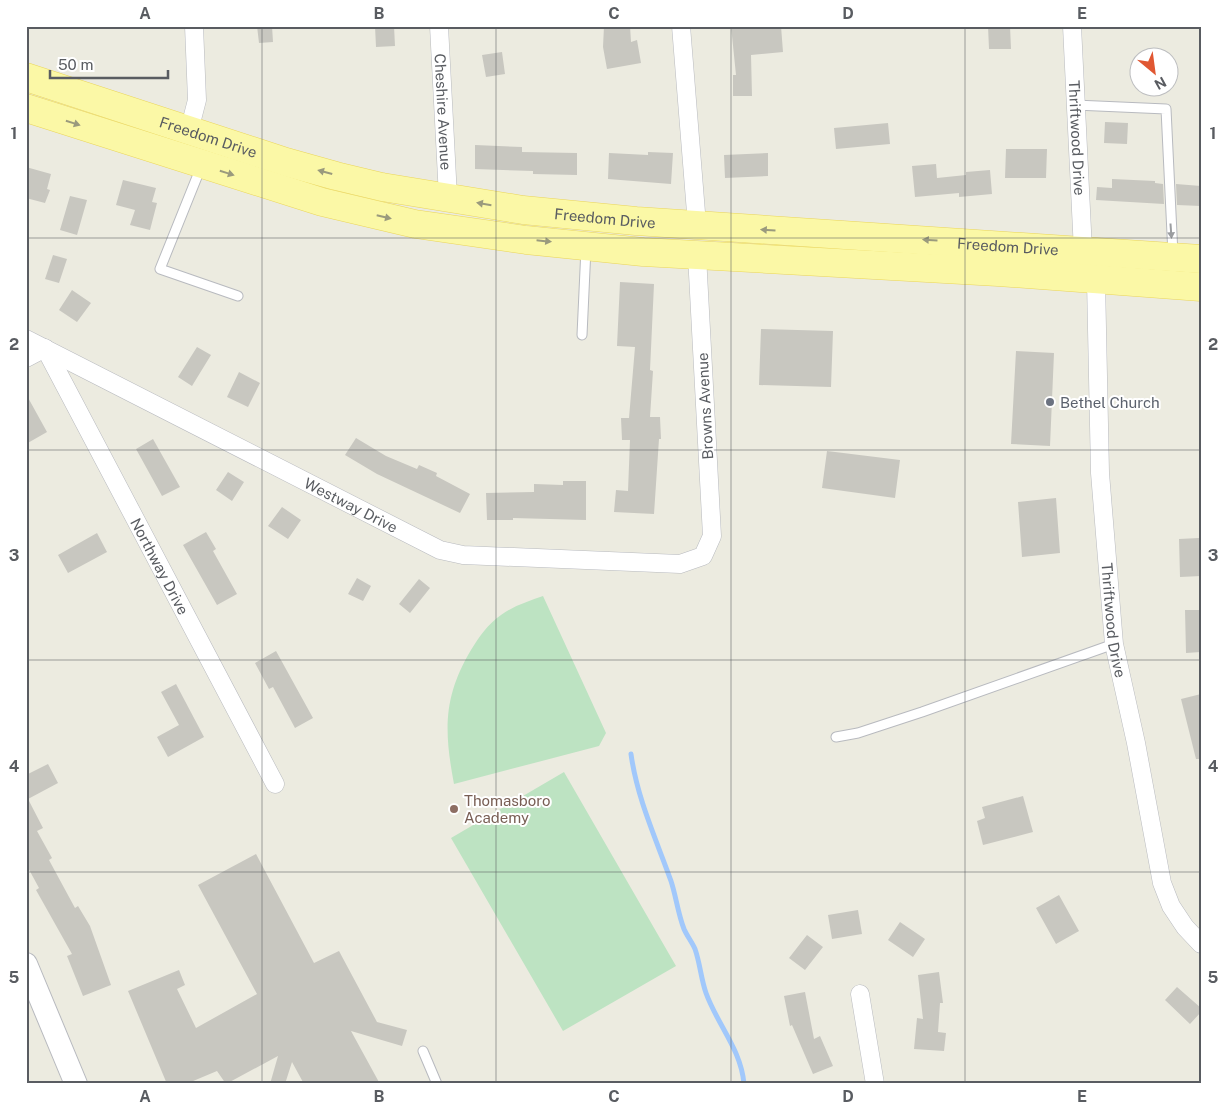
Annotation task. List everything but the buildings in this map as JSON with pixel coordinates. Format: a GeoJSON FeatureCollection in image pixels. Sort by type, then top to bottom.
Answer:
{"type":"FeatureCollection","features":[{"type":"Feature","properties":{"kind":"main road","name":"Freedom Drive"},"geometry":{"type":"LineString","coordinates":[[26,77],[336,176],[382,187],[523,210],[698,225],[1201,259]]}},
{"type":"Feature","properties":{"kind":"main road","name":"Freedom Drive"},"geometry":{"type":"LineString","coordinates":[[26,108],[322,202],[415,224],[586,246],[697,255],[998,272],[1096,281],[1201,287]]}},
{"type":"Feature","properties":{"kind":"main road"},"geometry":{"type":"LineString","coordinates":[[830,262],[843,255],[1056,266],[1074,258],[1083,251]]}},
{"type":"Feature","properties":{"kind":"main road"},"geometry":{"type":"LineString","coordinates":[[1096,281],[1115,272],[1131,269],[1201,271]]}},
{"type":"Feature","properties":{"kind":"street"},"geometry":{"type":"LineString","coordinates":[[189,130],[197,100],[194,26]]}},
{"type":"Feature","properties":{"kind":"street","name":"Cheshire Avenue"},"geometry":{"type":"LineString","coordinates":[[439,26],[448,198]]}},
{"type":"Feature","properties":{"kind":"street"},"geometry":{"type":"LineString","coordinates":[[681,26],[698,225]]}},
{"type":"Feature","properties":{"kind":"street","name":"Thriftwood Drive"},"geometry":{"type":"LineString","coordinates":[[1072,26],[1083,251]]}},
{"type":"Feature","properties":{"kind":"street","name":"Browns Avenue"},"geometry":{"type":"LineString","coordinates":[[697,255],[712,536],[703,556]]}},
{"type":"Feature","properties":{"kind":"street","name":"Thriftwood Drive"},"geometry":{"type":"LineString","coordinates":[[1096,281],[1100,473],[1114,644],[1136,744],[1162,883],[1171,906],[1180,920],[1201,944]]}},
{"type":"Feature","properties":{"kind":"street","name":"Westway Drive"},"geometry":{"type":"LineString","coordinates":[[26,339],[440,550],[463,555],[630,564],[680,564],[703,556]]}},
{"type":"Feature","properties":{"kind":"street"},"geometry":{"type":"LineString","coordinates":[[26,358],[45,348]]}},
{"type":"Feature","properties":{"kind":"street","name":"Northway Drive"},"geometry":{"type":"LineString","coordinates":[[45,348],[276,784]]}},
{"type":"Feature","properties":{"kind":"street"},"geometry":{"type":"LineString","coordinates":[[26,964],[76,1084]]}},
{"type":"Feature","properties":{"kind":"street"},"geometry":{"type":"LineString","coordinates":[[860,994],[875,1084]]}},
{"type":"Feature","properties":{"kind":"lane"},"geometry":{"type":"LineString","coordinates":[[1075,105],[1166,109],[1169,205],[1173,257]]}},
{"type":"Feature","properties":{"kind":"lane"},"geometry":{"type":"LineString","coordinates":[[202,165],[160,269],[238,296]]}},
{"type":"Feature","properties":{"kind":"lane"},"geometry":{"type":"LineString","coordinates":[[582,335],[586,246]]}},
{"type":"Feature","properties":{"kind":"lane"},"geometry":{"type":"LineString","coordinates":[[836,737],[858,733],[922,712],[1114,644]]}},
{"type":"Feature","properties":{"kind":"lane"},"geometry":{"type":"LineString","coordinates":[[423,1051],[437,1084]]}},
{"type":"Feature","properties":{"kind":"green space"},"geometry":{"type":"Polygon","coordinates":[[[543,596],[606,733],[599,746],[454,784],[448,747],[448,715],[455,683],[462,667],[471,650],[496,619],[516,606],[543,596]]]}},
{"type":"Feature","properties":{"kind":"green space"},"geometry":{"type":"Polygon","coordinates":[[[564,772],[676,966],[563,1031],[451,838],[564,772]]]}},
{"type":"Feature","properties":{"kind":"waterway"},"geometry":{"type":"LineString","coordinates":[[631,754],[642,802],[671,881],[685,932],[695,949],[704,988],[734,1048],[742,1071],[744,1084]]}},
{"type":"Feature","properties":{"kind":"place","name":"Bethel Church"},"geometry":{"type":"Point","coordinates":[1050,402]}},
{"type":"Feature","properties":{"kind":"place","name":"Thomasboro Academy"},"geometry":{"type":"Point","coordinates":[454,809]}}]}
